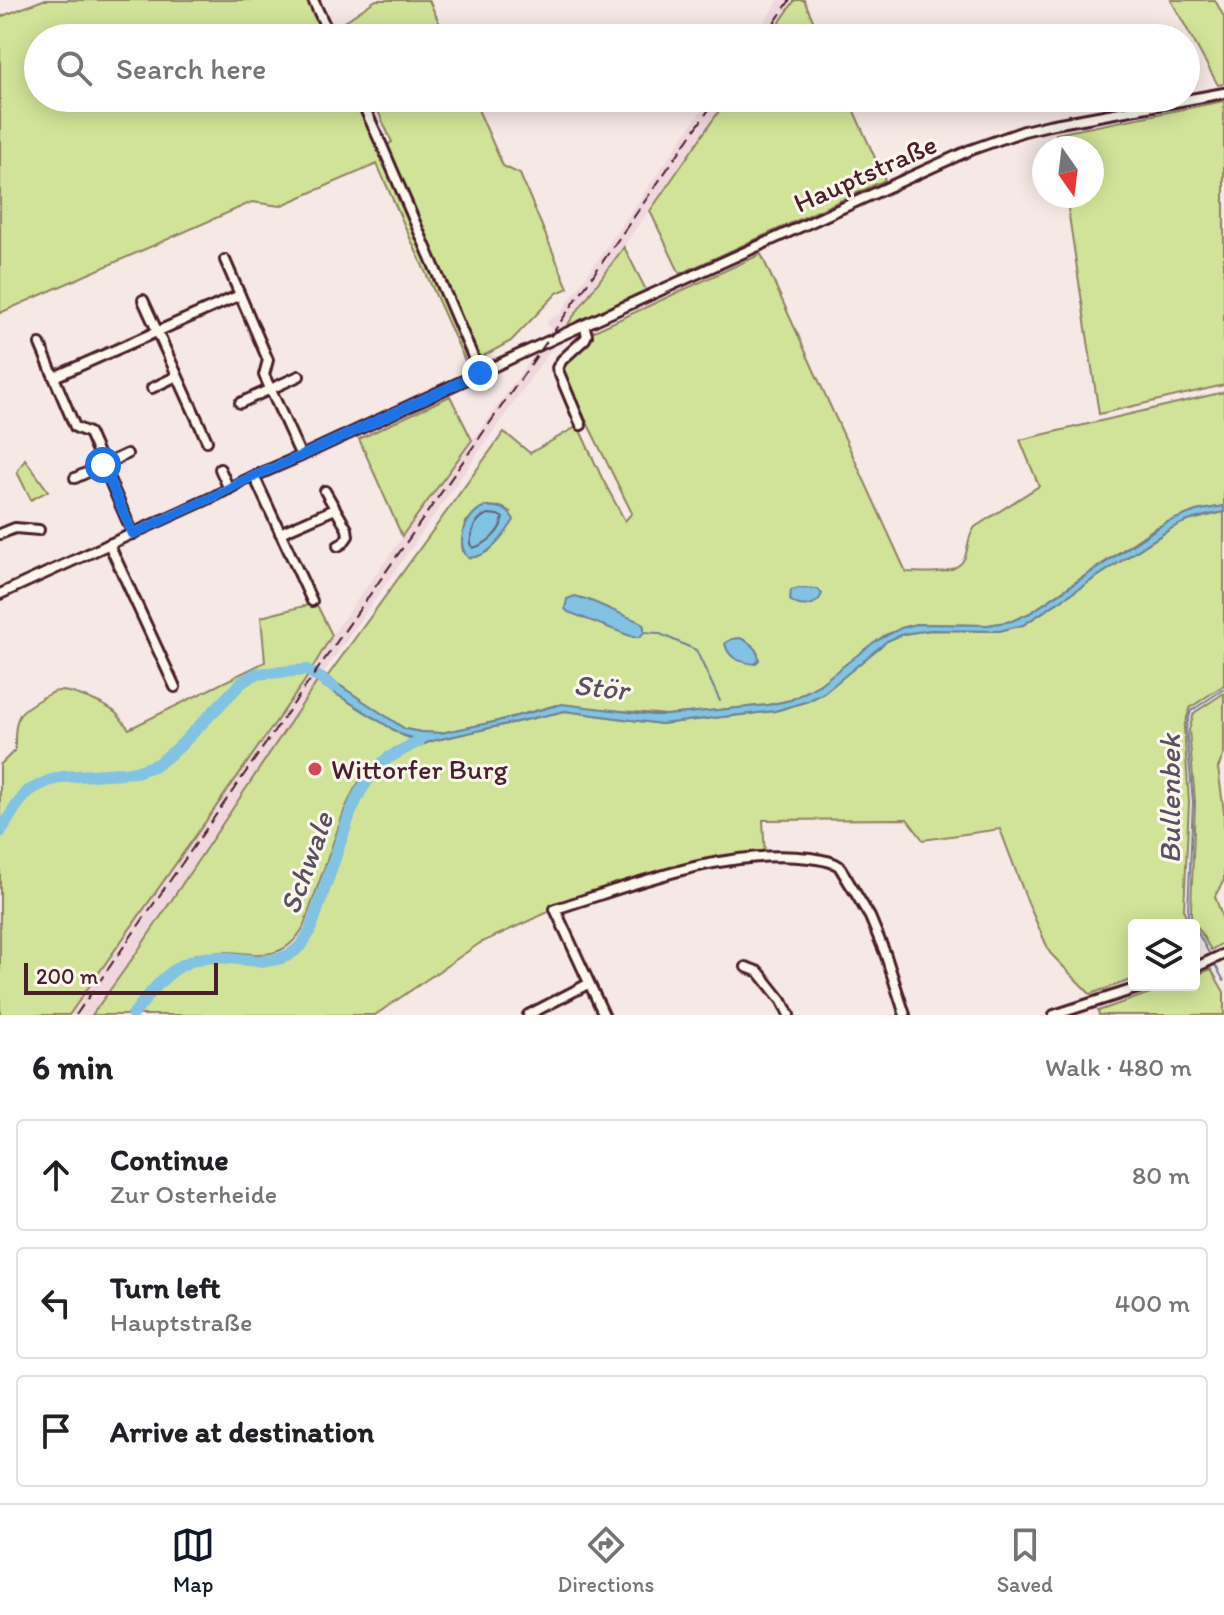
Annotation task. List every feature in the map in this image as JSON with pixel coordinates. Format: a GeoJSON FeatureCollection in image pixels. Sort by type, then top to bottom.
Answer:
{"type":"FeatureCollection","features":[{"type":"Feature","properties":{"kind":"street"},"geometry":{"type":"LineString","coordinates":[[313,0],[324,24]]}},
{"type":"Feature","properties":{"kind":"street","name":"Hauptstraße"},"geometry":{"type":"LineString","coordinates":[[1200,97],[1224,93]]}},
{"type":"Feature","properties":{"kind":"street"},"geometry":{"type":"LineString","coordinates":[[366,112],[480,373]]}},
{"type":"Feature","properties":{"kind":"street","name":"Hauptstraße"},"geometry":{"type":"LineString","coordinates":[[1,590],[133,534],[970,150],[1024,131],[1120,112]]}},
{"type":"Feature","properties":{"kind":"street"},"geometry":{"type":"LineString","coordinates":[[225,260],[268,360],[264,375],[301,456]]}},
{"type":"Feature","properties":{"kind":"street"},"geometry":{"type":"LineString","coordinates":[[54,377],[240,295]]}},
{"type":"Feature","properties":{"kind":"street"},"geometry":{"type":"LineString","coordinates":[[143,300],[207,441]]}},
{"type":"Feature","properties":{"kind":"street"},"geometry":{"type":"LineString","coordinates":[[581,425],[557,368],[585,339],[584,325]]}},
{"type":"Feature","properties":{"kind":"street"},"geometry":{"type":"LineString","coordinates":[[40,344],[75,427],[89,433],[133,534]]}},
{"type":"Feature","properties":{"kind":"street"},"geometry":{"type":"LineString","coordinates":[[152,388],[177,376]]}},
{"type":"Feature","properties":{"kind":"street"},"geometry":{"type":"LineString","coordinates":[[240,403],[299,376]]}},
{"type":"Feature","properties":{"kind":"street"},"geometry":{"type":"LineString","coordinates":[[75,478],[127,454]]}},
{"type":"Feature","properties":{"kind":"street"},"geometry":{"type":"LineString","coordinates":[[220,469],[229,489]]}},
{"type":"Feature","properties":{"kind":"street"},"geometry":{"type":"LineString","coordinates":[[254,476],[312,601]]}},
{"type":"Feature","properties":{"kind":"street"},"geometry":{"type":"LineString","coordinates":[[325,491],[347,529],[348,536],[338,546]]}},
{"type":"Feature","properties":{"kind":"street"},"geometry":{"type":"LineString","coordinates":[[280,533],[335,509]]}},
{"type":"Feature","properties":{"kind":"street"},"geometry":{"type":"LineString","coordinates":[[0,534],[15,528],[39,530]]}},
{"type":"Feature","properties":{"kind":"street"},"geometry":{"type":"LineString","coordinates":[[109,544],[175,687]]}},
{"type":"Feature","properties":{"kind":"street"},"geometry":{"type":"LineString","coordinates":[[604,1015],[555,909],[682,870],[731,860],[792,856],[831,861],[839,866],[870,917],[905,1015]]}},
{"type":"Feature","properties":{"kind":"street"},"geometry":{"type":"LineString","coordinates":[[1200,965],[1222,955]]}},
{"type":"Feature","properties":{"kind":"street"},"geometry":{"type":"LineString","coordinates":[[746,967],[759,972],[789,1015]]}},
{"type":"Feature","properties":{"kind":"street"},"geometry":{"type":"LineString","coordinates":[[528,1015],[588,984]]}},
{"type":"Feature","properties":{"kind":"street"},"geometry":{"type":"LineString","coordinates":[[1054,1015],[1128,991]]}},
{"type":"Feature","properties":{"kind":"shaded area"},"geometry":{"type":"Polygon","coordinates":[[[779,0],[795,0],[779,24],[763,24],[779,0]]]}},
{"type":"Feature","properties":{"kind":"shaded area"},"geometry":{"type":"Polygon","coordinates":[[[700,112],[718,112],[319,679],[92,1015],[69,1015],[303,682],[332,635],[536,352],[551,329],[546,323],[560,314],[700,112]]]}},
{"type":"Feature","properties":{"kind":"green space"},"geometry":{"type":"Polygon","coordinates":[[[43,0],[313,0],[324,24],[24,24],[24,112],[367,112],[384,147],[392,142],[378,112],[479,112],[503,166],[520,174],[568,288],[557,293],[511,341],[467,365],[377,164],[280,206],[252,202],[0,313],[0,17],[43,0]]]}},
{"type":"Feature","properties":{"kind":"green space"},"geometry":{"type":"Polygon","coordinates":[[[376,0],[429,0],[440,24],[341,24],[376,0]]]}},
{"type":"Feature","properties":{"kind":"green space"},"geometry":{"type":"Polygon","coordinates":[[[795,0],[804,0],[815,24],[779,24],[795,0]]]}},
{"type":"Feature","properties":{"kind":"green space"},"geometry":{"type":"Polygon","coordinates":[[[1171,0],[1215,0],[1224,17],[1224,84],[1218,85],[1200,52],[1200,24],[1184,24],[1171,0]]]}},
{"type":"Feature","properties":{"kind":"green space"},"geometry":{"type":"Polygon","coordinates":[[[1224,101],[1224,385],[1099,414],[1068,208],[1104,208],[1104,136],[1056,134],[1168,112],[1200,112],[1200,106],[1224,101]]]}},
{"type":"Feature","properties":{"kind":"green space"},"geometry":{"type":"Polygon","coordinates":[[[718,112],[854,112],[885,180],[680,274],[650,211],[718,112]]]}},
{"type":"Feature","properties":{"kind":"green space"},"geometry":{"type":"Polygon","coordinates":[[[624,247],[646,290],[565,328],[624,247]]]}},
{"type":"Feature","properties":{"kind":"green space"},"geometry":{"type":"Polygon","coordinates":[[[761,254],[906,572],[939,572],[955,568],[965,557],[975,527],[1039,486],[1020,440],[1224,392],[1224,506],[1196,511],[1155,528],[1030,613],[1012,621],[988,625],[916,624],[885,635],[819,685],[791,700],[667,715],[556,705],[441,733],[405,729],[327,677],[504,432],[530,453],[578,426],[625,521],[632,513],[565,378],[565,365],[592,332],[761,254]],[[485,506],[466,522],[463,551],[511,512],[501,507],[485,506]]]}},
{"type":"Feature","properties":{"kind":"green space"},"geometry":{"type":"Polygon","coordinates":[[[450,396],[472,440],[402,536],[359,439],[450,396]]]}},
{"type":"Feature","properties":{"kind":"green space"},"geometry":{"type":"Polygon","coordinates":[[[25,459],[48,491],[31,500],[17,472],[25,459]]]}},
{"type":"Feature","properties":{"kind":"green space"},"geometry":{"type":"Polygon","coordinates":[[[1224,512],[1224,685],[1190,708],[1184,727],[1189,802],[1184,910],[1186,919],[1128,919],[1128,981],[1090,994],[1050,953],[1000,829],[923,840],[907,819],[763,820],[765,857],[731,860],[555,909],[480,943],[375,1015],[92,1015],[317,682],[414,740],[395,748],[367,769],[354,790],[303,928],[296,939],[279,951],[270,953],[195,954],[196,959],[226,956],[253,962],[282,959],[299,947],[310,931],[360,792],[365,791],[387,762],[409,750],[432,741],[565,711],[661,724],[775,711],[824,693],[887,641],[903,634],[931,630],[999,631],[1023,625],[1180,523],[1224,512]]]}},
{"type":"Feature","properties":{"kind":"green space"},"geometry":{"type":"Polygon","coordinates":[[[316,603],[332,635],[304,682],[69,1015],[0,1015],[0,765],[15,750],[16,726],[21,713],[50,694],[65,691],[106,706],[129,729],[265,662],[261,617],[316,603]]]}},
{"type":"Feature","properties":{"kind":"green space"},"geometry":{"type":"Polygon","coordinates":[[[1224,693],[1224,754],[1218,768],[1224,812],[1224,880],[1215,896],[1224,923],[1224,942],[1211,950],[1200,931],[1200,919],[1191,916],[1195,802],[1189,730],[1194,713],[1224,693]]]}},
{"type":"Feature","properties":{"kind":"green space"},"geometry":{"type":"Polygon","coordinates":[[[1211,969],[1224,992],[1224,1015],[1099,1015],[1098,1011],[1156,991],[1200,991],[1200,974],[1211,969]]]}},
{"type":"Feature","properties":{"kind":"water"},"geometry":{"type":"Polygon","coordinates":[[[485,506],[506,510],[514,520],[489,550],[468,558],[462,543],[464,528],[473,515],[485,506]]]}},
{"type":"Feature","properties":{"kind":"water"},"geometry":{"type":"Polygon","coordinates":[[[1224,506],[1224,512],[1194,519],[1167,531],[1023,625],[999,631],[931,630],[903,634],[887,641],[824,693],[775,711],[661,724],[565,711],[432,741],[409,750],[406,744],[413,738],[402,735],[317,682],[323,674],[405,729],[421,732],[441,733],[562,704],[653,715],[768,705],[791,700],[819,685],[874,642],[901,628],[916,624],[988,625],[1012,621],[1030,613],[1165,523],[1196,511],[1224,506]]]}},
{"type":"Feature","properties":{"kind":"water"},"geometry":{"type":"Polygon","coordinates":[[[818,589],[822,594],[812,604],[799,605],[790,600],[791,590],[818,589]]]}},
{"type":"Feature","properties":{"kind":"water"},"geometry":{"type":"Polygon","coordinates":[[[575,596],[640,622],[644,632],[640,637],[633,637],[568,612],[565,609],[567,599],[575,596]]]}},
{"type":"Feature","properties":{"kind":"water"},"geometry":{"type":"Polygon","coordinates":[[[740,638],[755,649],[759,660],[755,664],[740,661],[729,653],[725,643],[740,638]]]}},
{"type":"Feature","properties":{"kind":"waterway"},"geometry":{"type":"LineString","coordinates":[[644,632],[658,633],[696,650],[720,701]]}},
{"type":"Feature","properties":{"kind":"waterway","name":"Stör"},"geometry":{"type":"LineString","coordinates":[[0,832],[28,791],[48,781],[63,777],[136,772],[158,764],[178,748],[241,683],[255,674],[307,670],[334,687]]}},
{"type":"Feature","properties":{"kind":"waterway","name":"Bullenbek"},"geometry":{"type":"LineString","coordinates":[[1190,919],[1193,802],[1186,728],[1191,711],[1224,689]]}},
{"type":"Feature","properties":{"kind":"waterway","name":"Schwale"},"geometry":{"type":"LineString","coordinates":[[133,1015],[161,981],[188,962],[211,957],[265,961],[290,955],[300,946],[310,931],[360,792],[375,769],[419,741]]}},
{"type":"Feature","properties":{"kind":"waterway","name":"Bullenbek"},"geometry":{"type":"LineString","coordinates":[[1200,937],[1210,955]]}},
{"type":"Feature","properties":{"kind":"waterway","name":"Bullenbek"},"geometry":{"type":"LineString","coordinates":[[1213,961],[1224,981]]}},
{"type":"Feature","properties":{"kind":"railway"},"geometry":{"type":"LineString","coordinates":[[774,24],[790,0]]}},
{"type":"Feature","properties":{"kind":"railway"},"geometry":{"type":"LineString","coordinates":[[76,1015],[707,112]]}},
{"type":"Feature","properties":{"kind":"place","name":"Wittorfer Burg"},"geometry":{"type":"Point","coordinates":[315,769]}},
{"type":"Feature","properties":{"kind":"route"},"geometry":{"type":"LineString","coordinates":[[103,465],[133,534],[480,373]]}}]}
